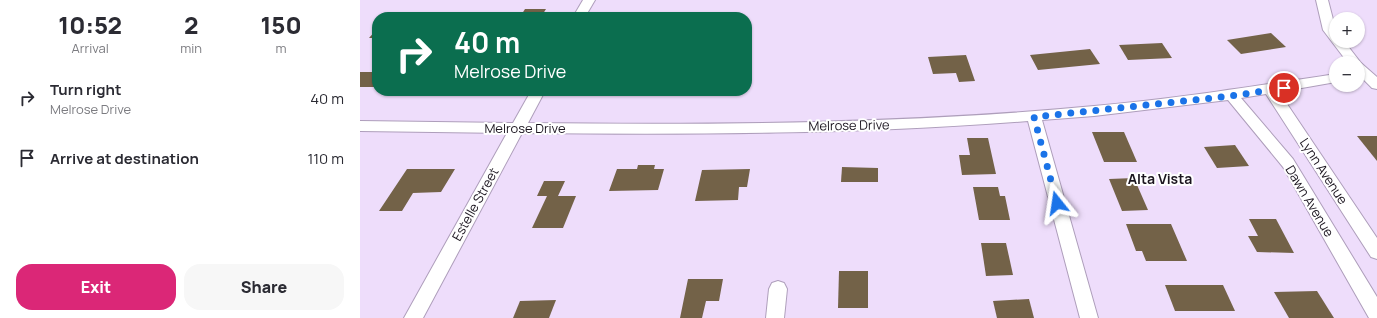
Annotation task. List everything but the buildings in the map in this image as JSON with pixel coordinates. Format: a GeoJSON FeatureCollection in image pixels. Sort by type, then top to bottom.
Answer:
{"type":"FeatureCollection","features":[{"type":"Feature","properties":{"kind":"street"},"geometry":{"type":"LineString","coordinates":[[582,12],[589,0]]}},
{"type":"Feature","properties":{"kind":"street"},"geometry":{"type":"LineString","coordinates":[[1322,0],[1329,30]]}},
{"type":"Feature","properties":{"kind":"street"},"geometry":{"type":"LineString","coordinates":[[1343,48],[1349,56]]}},
{"type":"Feature","properties":{"kind":"street"},"geometry":{"type":"LineString","coordinates":[[1365,74],[1377,84]]}},
{"type":"Feature","properties":{"kind":"street","name":"Melrose Drive"},"geometry":{"type":"LineString","coordinates":[[360,126],[727,128],[930,124],[1034,117],[1231,96],[1329,79]]}},
{"type":"Feature","properties":{"kind":"street","name":"Lynn Avenue"},"geometry":{"type":"LineString","coordinates":[[1271,90],[1377,252]]}},
{"type":"Feature","properties":{"kind":"street","name":"Estelle Street"},"geometry":{"type":"LineString","coordinates":[[413,318],[535,96]]}},
{"type":"Feature","properties":{"kind":"street","name":"Dawn Avenue"},"geometry":{"type":"LineString","coordinates":[[1231,96],[1288,163],[1377,314]]}},
{"type":"Feature","properties":{"kind":"street"},"geometry":{"type":"LineString","coordinates":[[1034,117],[1089,318]]}},
{"type":"Feature","properties":{"kind":"street"},"geometry":{"type":"LineString","coordinates":[[775,318],[778,289]]}},
{"type":"Feature","properties":{"kind":"district","name":"Alta Vista"},"geometry":{"type":"Point","coordinates":[1160,178]}},
{"type":"Feature","properties":{"kind":"route"},"geometry":{"type":"LineString","coordinates":[[1057,203],[1034,117],[1231,96],[1284,88]]}}]}
